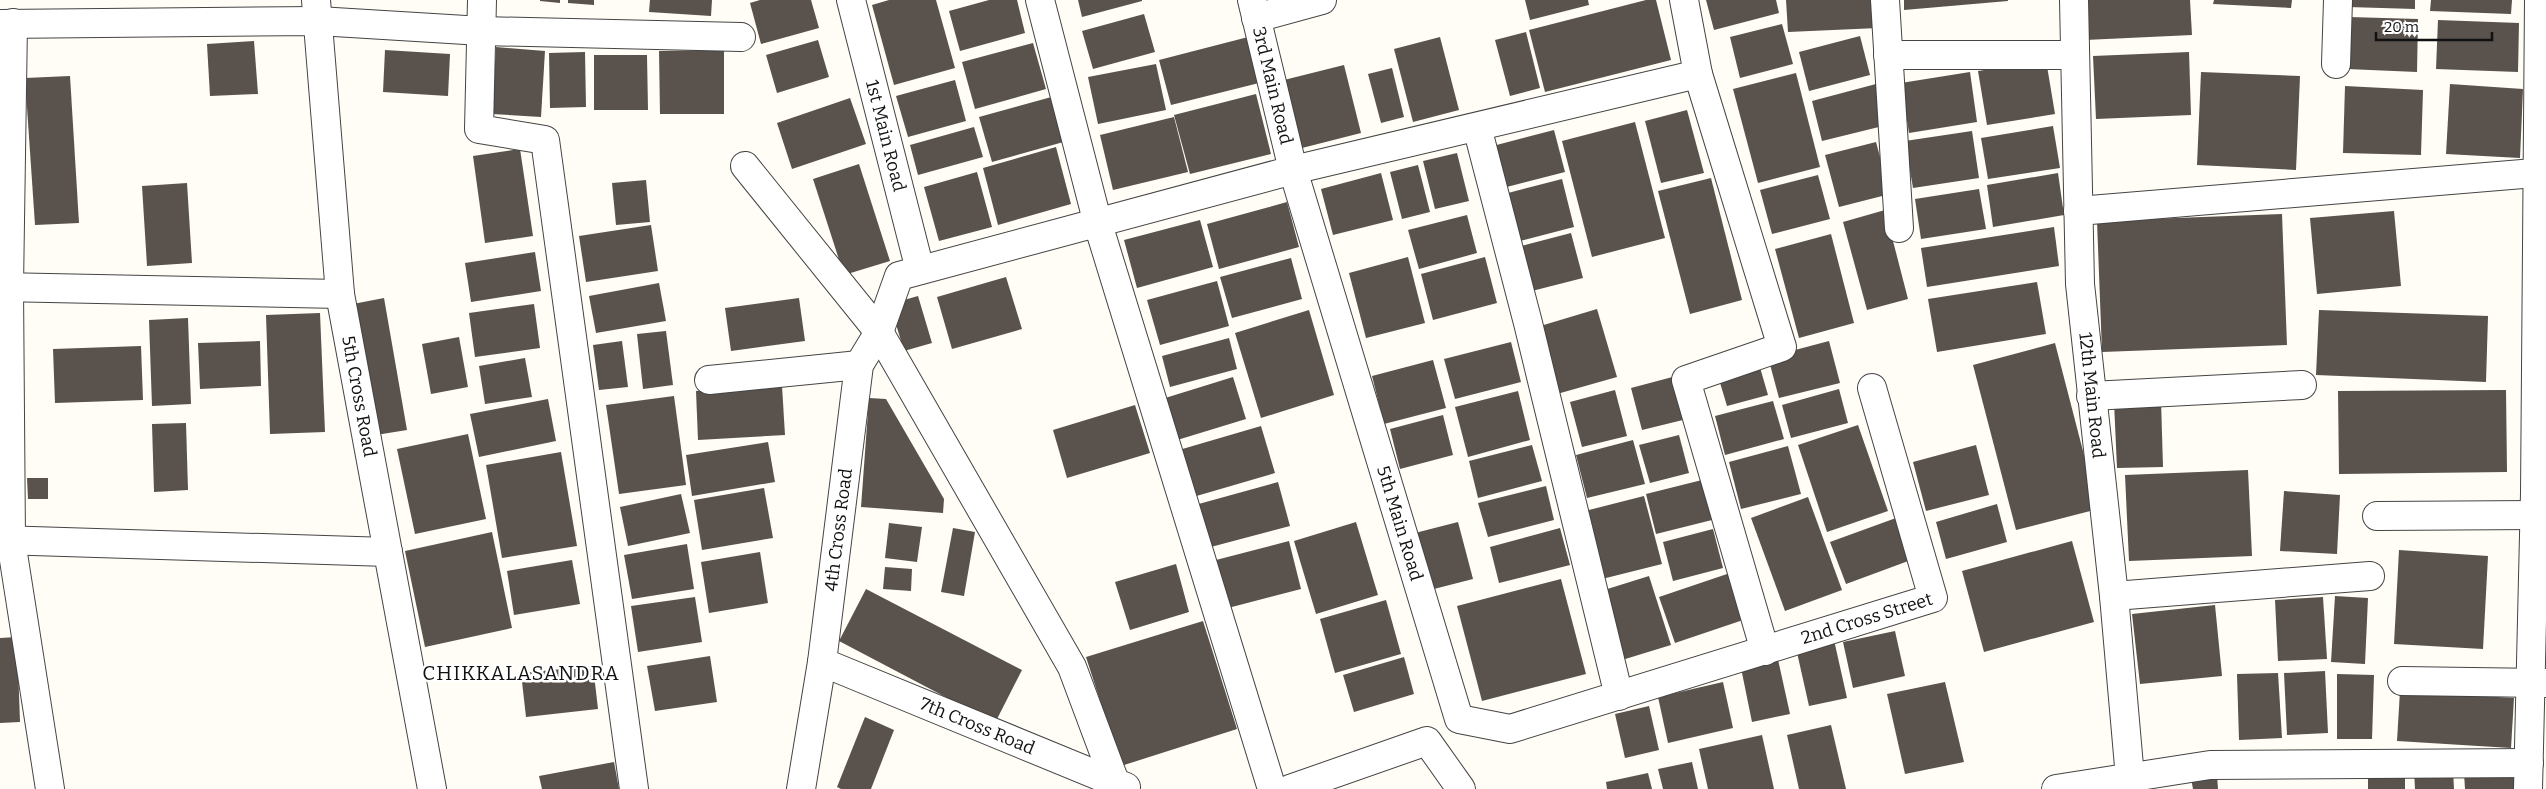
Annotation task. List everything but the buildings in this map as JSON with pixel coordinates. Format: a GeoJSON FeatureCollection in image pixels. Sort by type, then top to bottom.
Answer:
{"type":"FeatureCollection","features":[{"type":"Feature","properties":{"kind":"street"},"geometry":{"type":"LineString","coordinates":[[482,0],[479,129],[545,140],[634,789]]}},
{"type":"Feature","properties":{"kind":"street","name":"1st Main Road"},"geometry":{"type":"LineString","coordinates":[[851,0],[910,273]]}},
{"type":"Feature","properties":{"kind":"street"},"geometry":{"type":"LineString","coordinates":[[1040,0],[1098,224],[1269,776]]}},
{"type":"Feature","properties":{"kind":"street"},"geometry":{"type":"LineString","coordinates":[[1254,9],[1322,0]]}},
{"type":"Feature","properties":{"kind":"street"},"geometry":{"type":"LineString","coordinates":[[1684,0],[1698,74],[1782,347],[1686,380],[1765,651]]}},
{"type":"Feature","properties":{"kind":"street"},"geometry":{"type":"LineString","coordinates":[[1885,0],[1899,228]]}},
{"type":"Feature","properties":{"kind":"street","name":"12th Main Road"},"geometry":{"type":"LineString","coordinates":[[2074,0],[2080,284],[2114,596],[2130,783]]}},
{"type":"Feature","properties":{"kind":"street"},"geometry":{"type":"LineString","coordinates":[[2336,64],[2338,0]]}},
{"type":"Feature","properties":{"kind":"street"},"geometry":{"type":"LineString","coordinates":[[2056,789],[2130,783],[2210,765],[2529,776],[2538,683],[2541,173],[2539,0]]}},
{"type":"Feature","properties":{"kind":"street","name":"3rd Main Road"},"geometry":{"type":"LineString","coordinates":[[1254,9],[1293,170]]}},
{"type":"Feature","properties":{"kind":"street"},"geometry":{"type":"LineString","coordinates":[[50,789],[5,541],[6,24],[317,10],[482,31],[741,37]]}},
{"type":"Feature","properties":{"kind":"street","name":"5th Cross Road"},"geometry":{"type":"LineString","coordinates":[[317,10],[340,294],[432,789]]}},
{"type":"Feature","properties":{"kind":"street"},"geometry":{"type":"LineString","coordinates":[[1888,56],[2075,55]]}},
{"type":"Feature","properties":{"kind":"street"},"geometry":{"type":"LineString","coordinates":[[910,273],[1098,224],[1293,170],[1698,74]]}},
{"type":"Feature","properties":{"kind":"street"},"geometry":{"type":"LineString","coordinates":[[1477,127],[1528,323],[1619,696]]}},
{"type":"Feature","properties":{"kind":"street"},"geometry":{"type":"LineString","coordinates":[[746,166],[878,332],[1072,667],[1124,785]]}},
{"type":"Feature","properties":{"kind":"street","name":"5th Main Road"},"geometry":{"type":"LineString","coordinates":[[1293,170],[1459,719],[1510,729],[1619,696]]}},
{"type":"Feature","properties":{"kind":"street"},"geometry":{"type":"LineString","coordinates":[[2078,211],[2541,173]]}},
{"type":"Feature","properties":{"kind":"street","name":"4th Cross Road"},"geometry":{"type":"LineString","coordinates":[[801,789],[822,662],[859,365],[910,273]]}},
{"type":"Feature","properties":{"kind":"street"},"geometry":{"type":"LineString","coordinates":[[4,287],[340,294]]}},
{"type":"Feature","properties":{"kind":"street"},"geometry":{"type":"LineString","coordinates":[[709,380],[859,365]]}},
{"type":"Feature","properties":{"kind":"street"},"geometry":{"type":"LineString","coordinates":[[2091,396],[2302,385]]}},
{"type":"Feature","properties":{"kind":"street","name":"2nd Cross Street"},"geometry":{"type":"LineString","coordinates":[[1619,696],[1934,598],[1872,388]]}},
{"type":"Feature","properties":{"kind":"street"},"geometry":{"type":"LineString","coordinates":[[2377,516],[2538,501]]}},
{"type":"Feature","properties":{"kind":"street"},"geometry":{"type":"LineString","coordinates":[[5,541],[388,552]]}},
{"type":"Feature","properties":{"kind":"street"},"geometry":{"type":"LineString","coordinates":[[2114,596],[2370,576]]}},
{"type":"Feature","properties":{"kind":"street","name":"7th Cross Road"},"geometry":{"type":"LineString","coordinates":[[822,662],[1124,785]]}},
{"type":"Feature","properties":{"kind":"street"},"geometry":{"type":"LineString","coordinates":[[2402,681],[2538,683]]}},
{"type":"Feature","properties":{"kind":"street"},"geometry":{"type":"LineString","coordinates":[[1290,789],[1427,741],[1461,789]]}},
{"type":"Feature","properties":{"kind":"district","name":"CHIKKALASANDRA"},"geometry":{"type":"Point","coordinates":[521,673]}}]}
